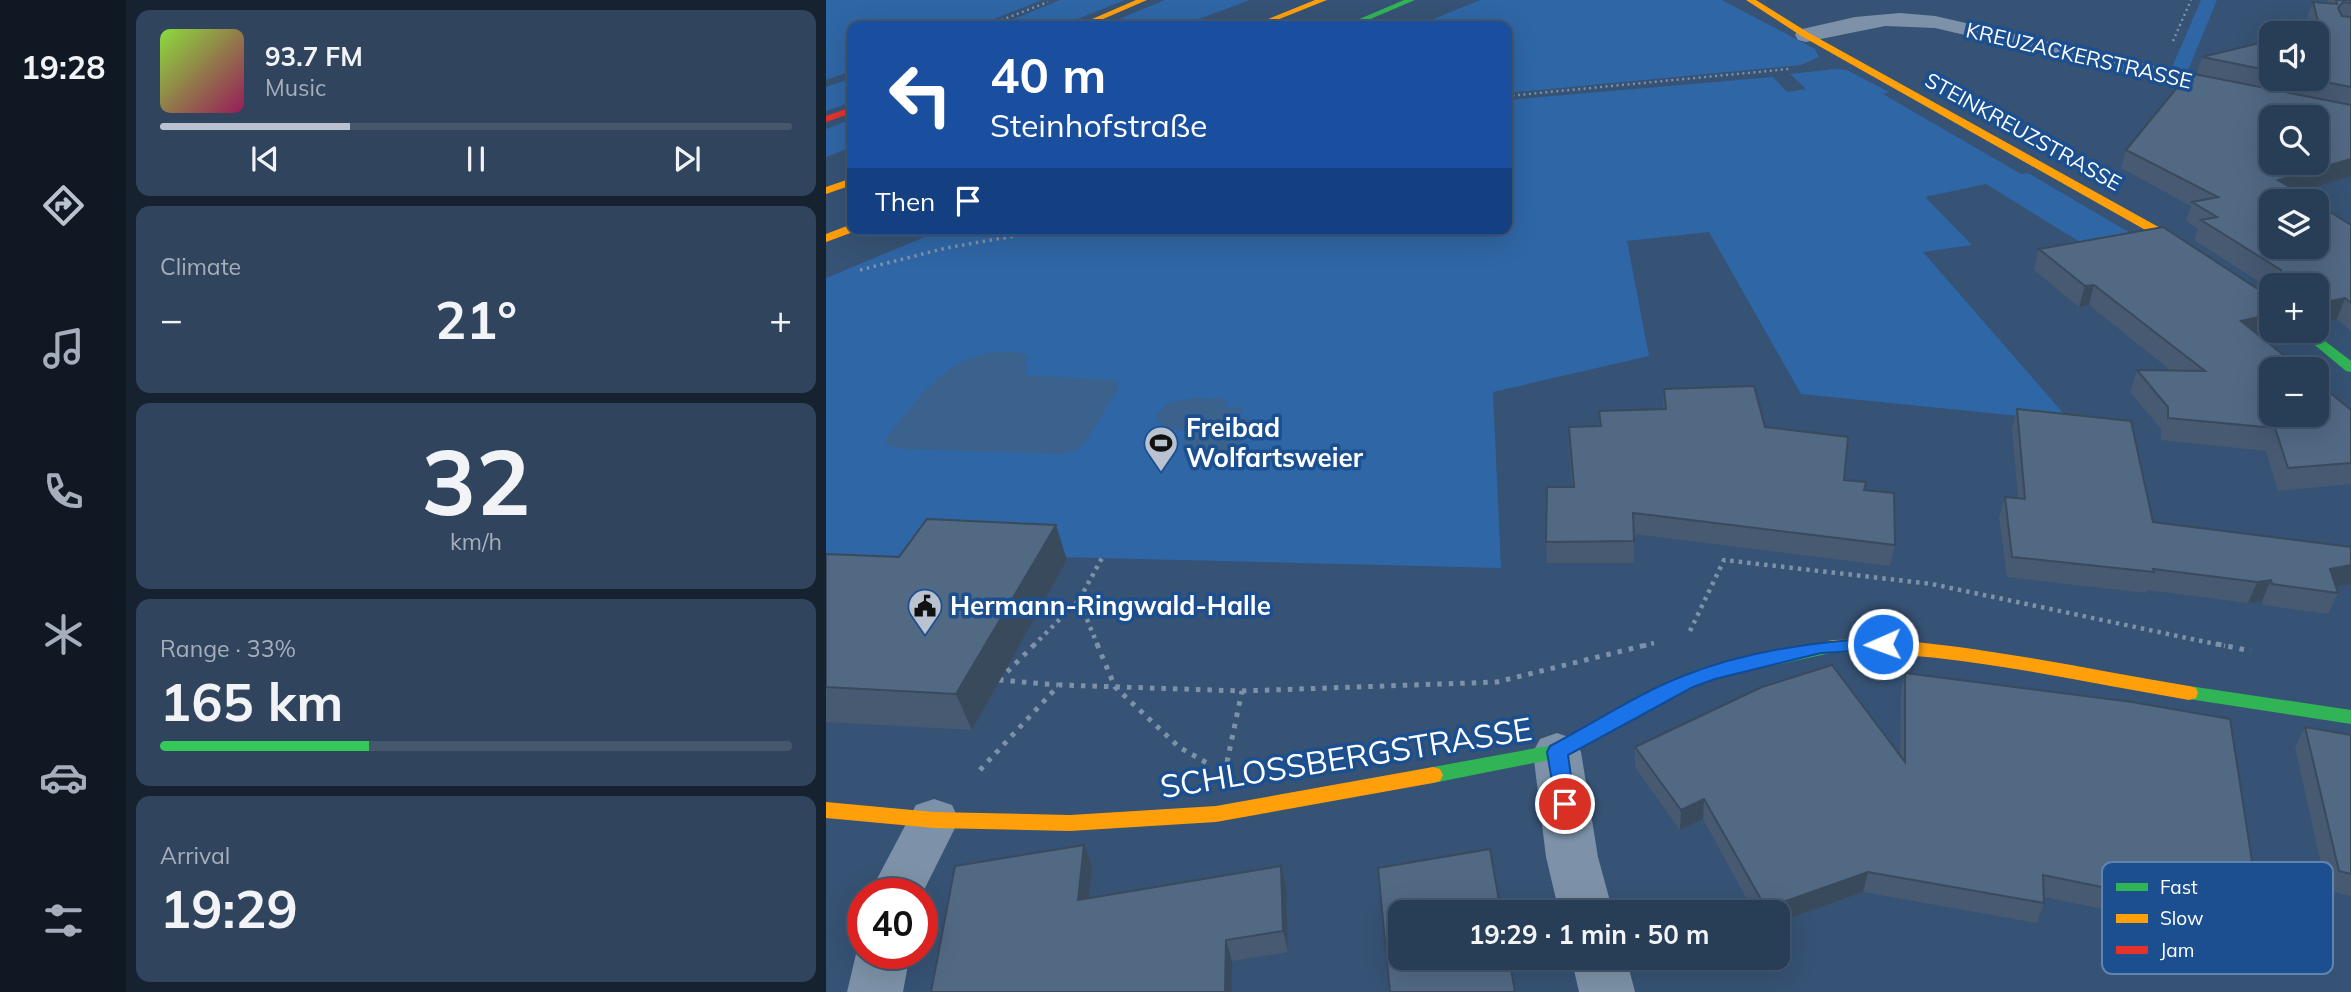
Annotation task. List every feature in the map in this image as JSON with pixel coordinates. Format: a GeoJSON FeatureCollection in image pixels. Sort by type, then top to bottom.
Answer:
{"type":"FeatureCollection","features":[{"type":"Feature","properties":{"kind":"main road"},"geometry":{"type":"LineString","coordinates":[[1092,21],[1143,0]]}},
{"type":"Feature","properties":{"kind":"main road"},"geometry":{"type":"LineString","coordinates":[[1268,21],[1324,0]]}},
{"type":"Feature","properties":{"kind":"main road"},"geometry":{"type":"LineString","coordinates":[[1359,21],[1410,0]]}},
{"type":"Feature","properties":{"kind":"main road","name":"STEINKREUZSTRASSE"},"geometry":{"type":"LineString","coordinates":[[1750,0],[1806,35],[2160,233],[2259,298]]}},
{"type":"Feature","properties":{"kind":"main road"},"geometry":{"type":"LineString","coordinates":[[826,119],[847,112]]}},
{"type":"Feature","properties":{"kind":"main road"},"geometry":{"type":"LineString","coordinates":[[826,191],[847,183]]}},
{"type":"Feature","properties":{"kind":"main road"},"geometry":{"type":"LineString","coordinates":[[826,239],[847,230]]}},
{"type":"Feature","properties":{"kind":"main road"},"geometry":{"type":"LineString","coordinates":[[2319,343],[2351,368]]}},
{"type":"Feature","properties":{"kind":"main road","name":"SCHLOSSBERGSTRASSE"},"geometry":{"type":"LineString","coordinates":[[826,810],[934,820],[1070,823],[1216,814],[1557,752],[1687,682],[1724,670],[1834,646],[1883,644],[1981,654],[2184,692],[2351,717]]}},
{"type":"Feature","properties":{"kind":"street","name":"KREUZACKERSTRASSE"},"geometry":{"type":"LineString","coordinates":[[1806,35],[1873,19],[1902,17],[1935,22],[2261,97]]}},
{"type":"Feature","properties":{"kind":"street"},"geometry":{"type":"LineString","coordinates":[[1557,752],[1572,857],[1583,900]]}},
{"type":"Feature","properties":{"kind":"street"},"geometry":{"type":"LineString","coordinates":[[903,878],[934,820]]}},
{"type":"Feature","properties":{"kind":"street"},"geometry":{"type":"LineString","coordinates":[[875,992],[880,969]]}},
{"type":"Feature","properties":{"kind":"street"},"geometry":{"type":"LineString","coordinates":[[1601,970],[1607,992]]}},
{"type":"Feature","properties":{"kind":"path"},"geometry":{"type":"LineString","coordinates":[[999,21],[1052,0]]}},
{"type":"Feature","properties":{"kind":"path"},"geometry":{"type":"LineString","coordinates":[[1512,96],[1852,61]]}},
{"type":"Feature","properties":{"kind":"path"},"geometry":{"type":"LineString","coordinates":[[850,272],[946,248],[1020,235]]}},
{"type":"Feature","properties":{"kind":"path"},"geometry":{"type":"LineString","coordinates":[[1102,558],[1079,600],[999,680],[1059,685],[1242,691],[1497,682],[1655,643]]}},
{"type":"Feature","properties":{"kind":"path"},"geometry":{"type":"LineString","coordinates":[[1079,600],[1115,687],[1179,747],[1224,773]]}},
{"type":"Feature","properties":{"kind":"path"},"geometry":{"type":"LineString","coordinates":[[934,820],[1059,685]]}},
{"type":"Feature","properties":{"kind":"path"},"geometry":{"type":"LineString","coordinates":[[1216,814],[1242,691]]}},
{"type":"Feature","properties":{"kind":"shaded area"},"geometry":{"type":"Polygon","coordinates":[[[826,0],[1042,0],[990,21],[847,21],[847,73],[826,80],[826,0]]]}},
{"type":"Feature","properties":{"kind":"shaded area"},"geometry":{"type":"Polygon","coordinates":[[[1060,0],[1125,0],[1072,21],[1008,21],[1060,0]]]}},
{"type":"Feature","properties":{"kind":"shaded area"},"geometry":{"type":"Polygon","coordinates":[[[1165,0],[1250,0],[1193,21],[1114,21],[1165,0]]]}},
{"type":"Feature","properties":{"kind":"shaded area"},"geometry":{"type":"Polygon","coordinates":[[[1480,0],[1722,0],[1815,49],[1819,57],[1801,65],[1512,93],[1512,21],[1428,21],[1480,0]]]}},
{"type":"Feature","properties":{"kind":"shaded area"},"geometry":{"type":"Polygon","coordinates":[[[2201,0],[2217,0],[2186,75],[2170,72],[2201,0]]]}},
{"type":"Feature","properties":{"kind":"shaded area"},"geometry":{"type":"Polygon","coordinates":[[[1847,70],[1889,92],[1883,94],[2021,174],[2028,173],[2132,234],[2088,247],[1986,184],[1925,197],[1972,245],[1923,252],[2070,421],[1801,394],[1709,232],[1627,241],[1649,356],[1493,392],[1501,568],[941,554],[826,588],[826,278],[930,235],[1512,235],[1512,100],[1773,77],[1787,92],[1806,89],[1790,74],[1847,70]]]}},
{"type":"Feature","properties":{"kind":"shaded area"},"geometry":{"type":"Polygon","coordinates":[[[847,80],[847,104],[826,111],[826,87],[847,80]]]}},
{"type":"Feature","properties":{"kind":"shaded area"},"geometry":{"type":"Polygon","coordinates":[[[847,121],[847,149],[826,157],[826,129],[847,121]]]}},
{"type":"Feature","properties":{"kind":"shaded area"},"geometry":{"type":"Polygon","coordinates":[[[995,352],[1019,352],[1032,358],[1024,360],[1027,366],[1026,375],[1111,380],[1117,382],[1119,387],[1085,443],[1077,450],[1065,454],[900,449],[885,444],[888,435],[911,407],[946,371],[976,356],[995,352]]]}},
{"type":"Feature","properties":{"kind":"shaded area"},"geometry":{"type":"Polygon","coordinates":[[[1192,398],[1228,399],[1224,407],[1243,407],[1238,418],[1250,419],[1242,440],[1232,451],[1217,457],[1195,454],[1182,445],[1188,431],[1169,429],[1162,425],[1156,416],[1168,403],[1192,398]]]}},
{"type":"Feature","properties":{"kind":"building"},"geometry":{"type":"Polygon","coordinates":[[[2336,0],[2351,0],[2351,3],[2343,2],[2338,8],[2342,16],[2351,17],[2351,87],[2329,83],[2329,21],[2318,21],[2313,2],[2337,4],[2336,0]]]}},
{"type":"Feature","properties":{"kind":"building"},"geometry":{"type":"Polygon","coordinates":[[[2259,43],[2259,68],[2202,57],[2259,43]]]}},
{"type":"Feature","properties":{"kind":"building"},"geometry":{"type":"Polygon","coordinates":[[[2189,73],[2259,87],[2259,91],[2280,91],[2351,105],[2351,159],[2329,165],[2329,105],[2259,105],[2259,175],[2295,175],[2278,180],[2293,189],[2259,189],[2259,256],[2201,220],[2217,217],[2192,202],[2218,197],[2126,150],[2189,73]]]}},
{"type":"Feature","properties":{"kind":"building"},"geometry":{"type":"Polygon","coordinates":[[[2329,211],[2351,225],[2351,303],[2345,298],[2329,301],[2329,273],[2281,273],[2281,270],[2263,259],[2329,259],[2329,211]]]}},
{"type":"Feature","properties":{"kind":"building"},"geometry":{"type":"Polygon","coordinates":[[[2163,227],[2259,290],[2259,317],[2241,321],[2259,335],[2259,343],[2268,343],[2286,357],[2259,357],[2259,427],[2168,418],[2168,407],[2137,370],[2205,371],[2094,285],[2085,286],[2039,249],[2163,227]]]}},
{"type":"Feature","properties":{"kind":"building"},"geometry":{"type":"Polygon","coordinates":[[[1754,386],[1765,427],[1848,437],[1844,480],[1866,482],[1864,490],[1894,493],[1895,545],[1633,513],[1634,541],[1546,542],[1547,487],[1574,487],[1569,427],[1601,426],[1599,411],[1666,409],[1664,389],[1754,386]]]}},
{"type":"Feature","properties":{"kind":"building"},"geometry":{"type":"Polygon","coordinates":[[[2329,392],[2351,410],[2351,463],[2288,468],[2275,428],[2264,427],[2329,427],[2329,392]]]}},
{"type":"Feature","properties":{"kind":"building"},"geometry":{"type":"Polygon","coordinates":[[[2017,409],[2131,421],[2153,522],[2351,547],[2351,565],[2330,569],[2338,593],[2272,584],[2271,580],[2257,582],[2153,569],[2154,572],[2012,557],[2005,497],[2025,499],[2017,409]]]}},
{"type":"Feature","properties":{"kind":"building","name":"Hermann-Ringwald-Halle"},"geometry":{"type":"Polygon","coordinates":[[[927,519],[1056,525],[956,694],[826,687],[826,554],[899,557],[927,519]]]}},
{"type":"Feature","properties":{"kind":"building"},"geometry":{"type":"Polygon","coordinates":[[[1832,665],[1905,762],[1905,673],[2132,702],[2230,719],[2252,862],[2102,862],[2102,887],[2043,875],[2044,903],[1868,872],[1789,900],[1761,900],[1704,799],[1681,810],[1635,747],[1762,687],[1832,665]]]}},
{"type":"Feature","properties":{"kind":"building"},"geometry":{"type":"Polygon","coordinates":[[[2305,727],[2351,735],[2351,874],[2339,871],[2305,727]]]}},
{"type":"Feature","properties":{"kind":"building"},"geometry":{"type":"Polygon","coordinates":[[[1084,845],[1078,900],[1281,866],[1283,931],[1226,940],[1225,992],[931,992],[935,969],[938,969],[938,955],[955,866],[1084,845]]]}},
{"type":"Feature","properties":{"kind":"building"},"geometry":{"type":"Polygon","coordinates":[[[1490,849],[1499,900],[1388,900],[1388,970],[1511,970],[1515,992],[1390,992],[1378,868],[1490,849]]]}},
{"type":"Feature","properties":{"kind":"traffic: fast"},"geometry":{"type":"LineString","coordinates":[[1359,21],[1411,0]]}},
{"type":"Feature","properties":{"kind":"traffic: fast"},"geometry":{"type":"LineString","coordinates":[[2319,343],[2351,368]]}},
{"type":"Feature","properties":{"kind":"traffic: fast"},"geometry":{"type":"LineString","coordinates":[[1433,775],[1557,752],[1687,682],[1711,672],[1834,646]]}},
{"type":"Feature","properties":{"kind":"traffic: fast"},"geometry":{"type":"LineString","coordinates":[[2189,693],[2351,717]]}},
{"type":"Feature","properties":{"kind":"traffic: slow"},"geometry":{"type":"LineString","coordinates":[[1092,21],[1143,0]]}},
{"type":"Feature","properties":{"kind":"traffic: slow"},"geometry":{"type":"LineString","coordinates":[[1268,21],[1323,0]]}},
{"type":"Feature","properties":{"kind":"traffic: slow"},"geometry":{"type":"LineString","coordinates":[[1750,0],[1806,35],[2160,233],[2259,298]]}},
{"type":"Feature","properties":{"kind":"traffic: slow"},"geometry":{"type":"LineString","coordinates":[[826,191],[847,183]]}},
{"type":"Feature","properties":{"kind":"traffic: slow"},"geometry":{"type":"LineString","coordinates":[[826,238],[847,230]]}},
{"type":"Feature","properties":{"kind":"traffic: slow"},"geometry":{"type":"LineString","coordinates":[[1834,646],[1879,646],[1968,654],[2189,693]]}},
{"type":"Feature","properties":{"kind":"traffic: slow"},"geometry":{"type":"LineString","coordinates":[[826,810],[934,820],[1070,823],[1216,814],[1433,775]]}},
{"type":"Feature","properties":{"kind":"traffic: jam"},"geometry":{"type":"LineString","coordinates":[[826,119],[847,112]]}},
{"type":"Feature","properties":{"kind":"place","name":"Freibad Wolfartsweier"},"geometry":{"type":"Point","coordinates":[1161,473]}},
{"type":"Feature","properties":{"kind":"place","name":"Hermann-Ringwald-Halle"},"geometry":{"type":"Point","coordinates":[925,636]}},
{"type":"Feature","properties":{"kind":"route"},"geometry":{"type":"LineString","coordinates":[[1565,804],[1557,752],[1687,682],[1712,673],[1821,647],[1883,644]]}}]}
